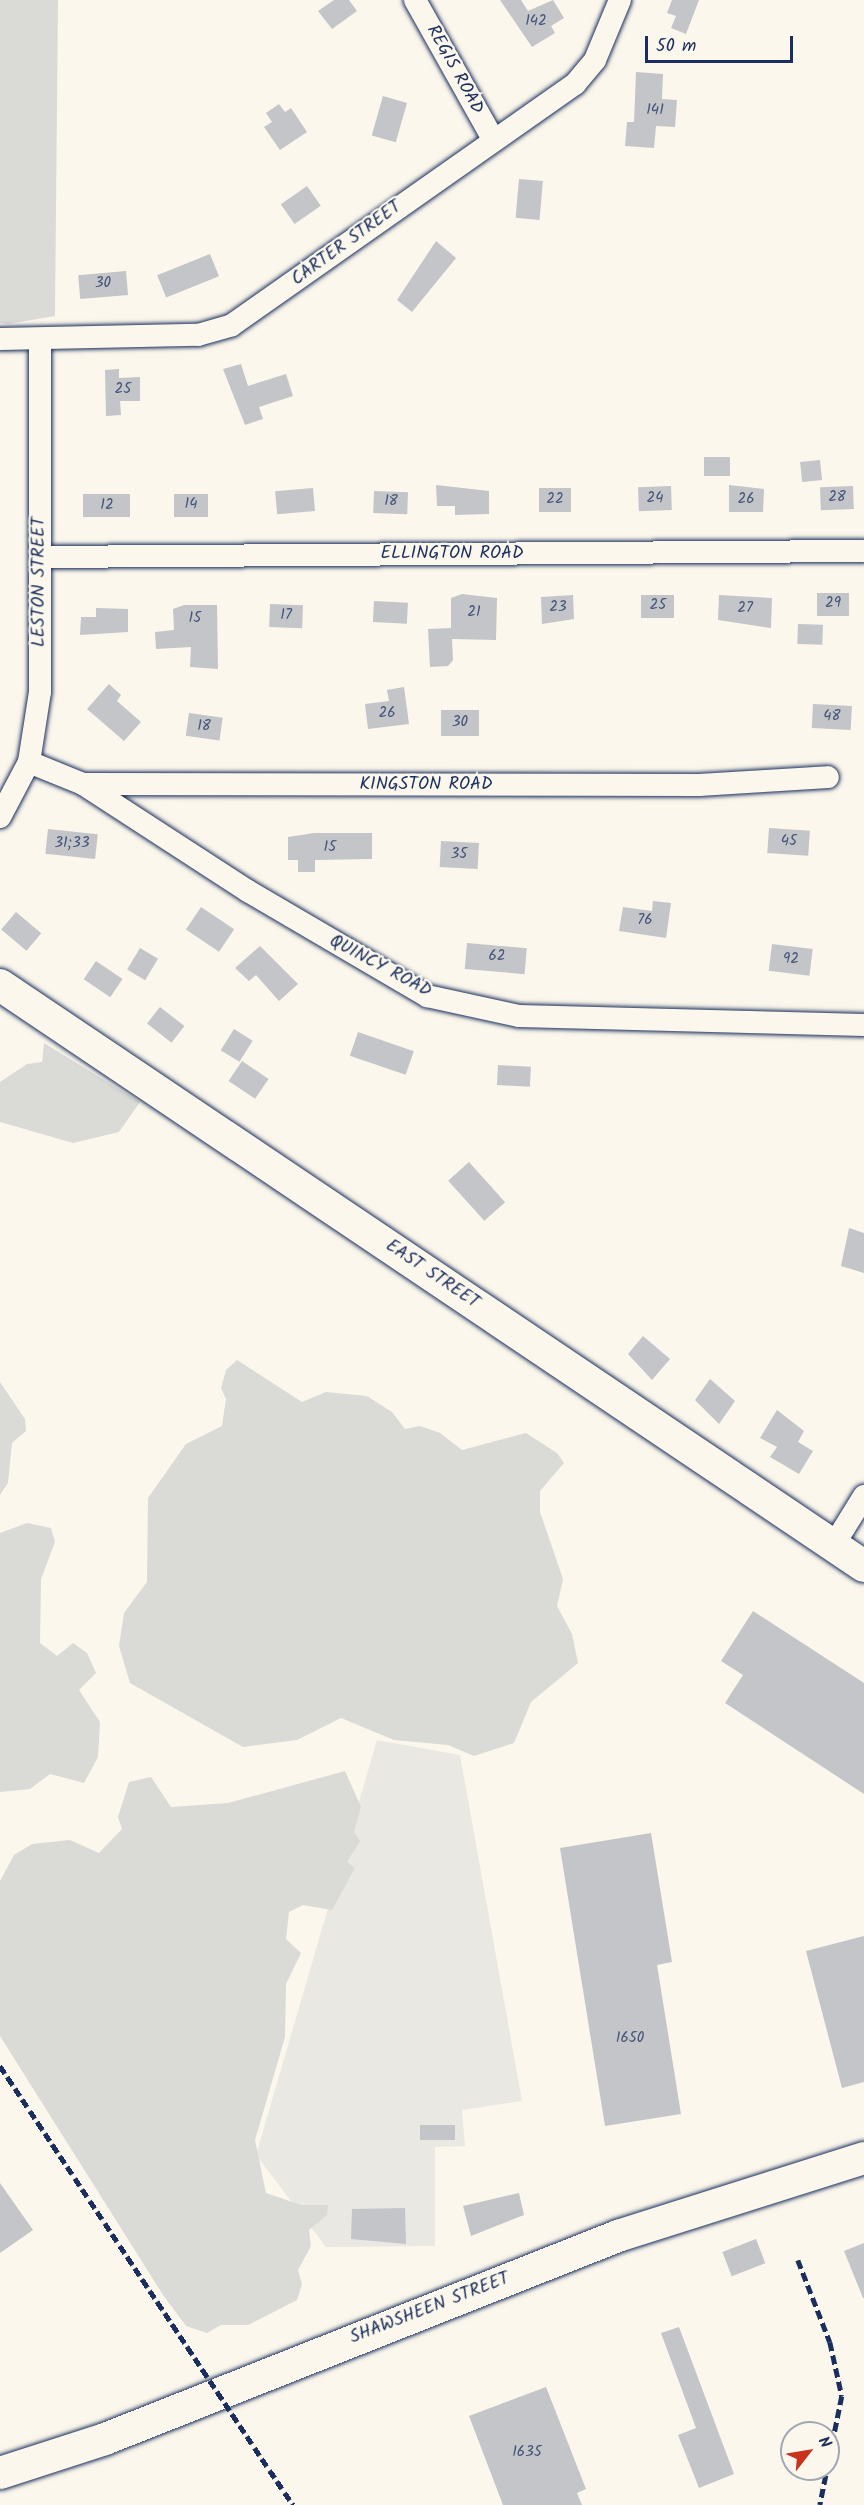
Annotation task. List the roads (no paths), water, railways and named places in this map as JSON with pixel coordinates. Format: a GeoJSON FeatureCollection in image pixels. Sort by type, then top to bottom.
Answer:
{"type":"FeatureCollection","features":[{"type":"Feature","properties":{"kind":"main road","name":"EAST STREET"},"geometry":{"type":"LineString","coordinates":[[0,985],[864,1566]]}},
{"type":"Feature","properties":{"kind":"main road","name":"SHAWSHEEN STREET"},"geometry":{"type":"LineString","coordinates":[[0,2474],[105,2439],[618,2236],[864,2158]]}},
{"type":"Feature","properties":{"kind":"street","name":"REGIS ROAD"},"geometry":{"type":"LineString","coordinates":[[415,0],[493,139]]}},
{"type":"Feature","properties":{"kind":"street","name":"CARTER STREET"},"geometry":{"type":"LineString","coordinates":[[0,339],[198,335],[232,325],[583,77],[620,0]]}},
{"type":"Feature","properties":{"kind":"street","name":"LESTON STREET"},"geometry":{"type":"LineString","coordinates":[[0,818],[29,762],[40,692],[40,339]]}},
{"type":"Feature","properties":{"kind":"street","name":"ELLINGTON ROAD"},"geometry":{"type":"LineString","coordinates":[[40,557],[864,551]]}},
{"type":"Feature","properties":{"kind":"street","name":"KINGSTON ROAD"},"geometry":{"type":"LineString","coordinates":[[29,762],[83,784],[699,785],[828,777]]}},
{"type":"Feature","properties":{"kind":"street","name":"QUINCY ROAD"},"geometry":{"type":"LineString","coordinates":[[83,784],[248,891],[428,996],[519,1016],[864,1025]]}},
{"type":"Feature","properties":{"kind":"street"},"geometry":{"type":"LineString","coordinates":[[833,1545],[864,1496]]}},
{"type":"Feature","properties":{"kind":"railway"},"geometry":{"type":"LineString","coordinates":[[0,2066],[293,2505]]}},
{"type":"Feature","properties":{"kind":"railway"},"geometry":{"type":"LineString","coordinates":[[798,2260],[830,2342],[842,2396],[820,2505]]}}]}
